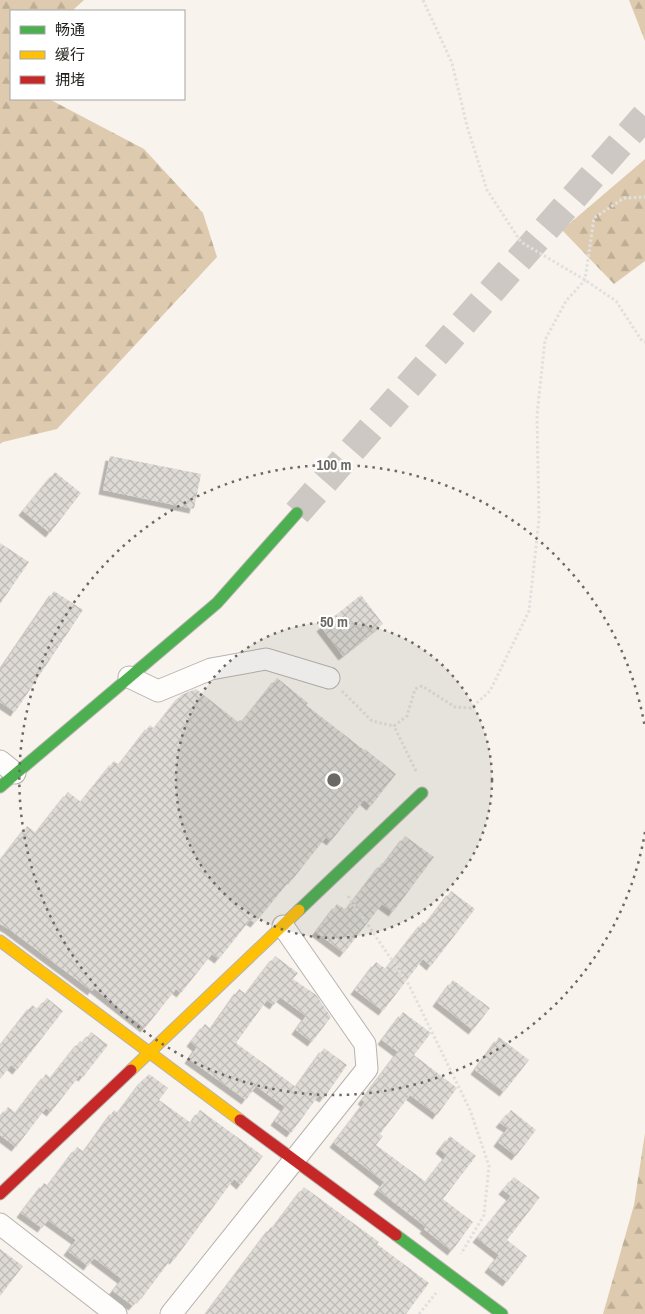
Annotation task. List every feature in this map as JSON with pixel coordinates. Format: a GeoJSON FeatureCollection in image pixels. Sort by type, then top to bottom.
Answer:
{"type":"FeatureCollection","features":[{"type":"Feature","properties":{"kind":"street"},"geometry":{"type":"LineString","coordinates":[[5,774],[130,677],[216,603],[297,513]]}},
{"type":"Feature","properties":{"kind":"street"},"geometry":{"type":"LineString","coordinates":[[130,677],[158,691],[211,669],[266,660],[329,678]]}},
{"type":"Feature","properties":{"kind":"street"},"geometry":{"type":"LineString","coordinates":[[0,1194],[422,794]]}},
{"type":"Feature","properties":{"kind":"street"},"geometry":{"type":"LineString","coordinates":[[171,1314],[367,1069],[365,1044],[282,926]]}},
{"type":"Feature","properties":{"kind":"street"},"geometry":{"type":"LineString","coordinates":[[0,941],[502,1314]]}},
{"type":"Feature","properties":{"kind":"street"},"geometry":{"type":"LineString","coordinates":[[0,1224],[116,1314]]}},
{"type":"Feature","properties":{"kind":"path"},"geometry":{"type":"LineString","coordinates":[[423,0],[452,63],[467,126],[487,190],[520,242],[586,280],[616,301],[642,341],[645,342]]}},
{"type":"Feature","properties":{"kind":"path"},"geometry":{"type":"LineString","coordinates":[[394,726],[406,716],[415,689],[422,686],[455,707],[471,708],[490,691],[530,611],[539,519],[537,415],[545,340],[566,300],[586,280],[594,218],[624,198],[645,197]]}},
{"type":"Feature","properties":{"kind":"path"},"geometry":{"type":"LineString","coordinates":[[329,678],[372,721],[394,726]]}},
{"type":"Feature","properties":{"kind":"path"},"geometry":{"type":"LineString","coordinates":[[394,726],[420,779],[422,794]]}},
{"type":"Feature","properties":{"kind":"path"},"geometry":{"type":"LineString","coordinates":[[334,877],[409,985],[470,1110],[489,1166],[484,1215],[450,1274],[419,1314]]}},
{"type":"Feature","properties":{"kind":"green space"},"geometry":{"type":"Polygon","coordinates":[[[0,0],[84,0],[73,10],[10,10],[10,100],[51,100],[144,149],[203,213],[217,257],[57,429],[0,444],[0,0]]]}},
{"type":"Feature","properties":{"kind":"green space"},"geometry":{"type":"Polygon","coordinates":[[[629,0],[645,0],[645,41],[629,0]]]}},
{"type":"Feature","properties":{"kind":"green space"},"geometry":{"type":"Polygon","coordinates":[[[645,159],[645,261],[614,284],[562,230],[645,159]]]}},
{"type":"Feature","properties":{"kind":"green space"},"geometry":{"type":"Polygon","coordinates":[[[645,1133],[645,1314],[603,1314],[634,1205],[645,1133]]]}},
{"type":"Feature","properties":{"kind":"building"},"geometry":{"type":"Polygon","coordinates":[[[110,456],[201,474],[194,509],[103,490],[110,456]]]}},
{"type":"Feature","properties":{"kind":"building"},"geometry":{"type":"Polygon","coordinates":[[[55,472],[81,493],[50,533],[23,511],[55,472]]]}},
{"type":"Feature","properties":{"kind":"building"},"geometry":{"type":"Polygon","coordinates":[[[0,543],[29,562],[0,604],[0,543]]]}},
{"type":"Feature","properties":{"kind":"building"},"geometry":{"type":"Polygon","coordinates":[[[54,591],[83,610],[15,712],[0,702],[0,670],[54,591]]]}},
{"type":"Feature","properties":{"kind":"building"},"geometry":{"type":"Polygon","coordinates":[[[361,595],[383,624],[343,656],[321,627],[361,595]]]}},
{"type":"Feature","properties":{"kind":"building"},"geometry":{"type":"Polygon","coordinates":[[[277,678],[308,703],[306,705],[396,774],[371,806],[364,800],[331,841],[326,837],[255,923],[250,920],[219,959],[212,954],[181,993],[176,989],[145,1028],[94,988],[92,991],[0,924],[0,861],[27,826],[36,833],[68,792],[81,802],[114,761],[119,765],[150,725],[154,729],[181,695],[196,689],[238,722],[240,720],[242,722],[277,678]]]}},
{"type":"Feature","properties":{"kind":"building"},"geometry":{"type":"Polygon","coordinates":[[[405,836],[434,857],[393,912],[382,904],[344,953],[316,932],[337,904],[346,910],[405,836]]]}},
{"type":"Feature","properties":{"kind":"building"},"geometry":{"type":"Polygon","coordinates":[[[451,891],[475,909],[431,966],[423,959],[383,1011],[355,990],[376,962],[386,969],[423,922],[426,924],[451,891]]]}},
{"type":"Feature","properties":{"kind":"building"},"geometry":{"type":"Polygon","coordinates":[[[275,956],[298,973],[293,979],[316,995],[331,1017],[312,1042],[296,1030],[306,1016],[280,997],[274,1005],[267,1000],[236,1043],[296,1087],[324,1048],[347,1065],[324,1098],[319,1095],[291,1133],[275,1121],[285,1107],[256,1086],[246,1100],[189,1059],[197,1047],[191,1042],[205,1024],[211,1029],[239,989],[246,994],[275,956]]]}},
{"type":"Feature","properties":{"kind":"building"},"geometry":{"type":"Polygon","coordinates":[[[453,980],[490,1008],[473,1030],[437,1002],[453,980]]]}},
{"type":"Feature","properties":{"kind":"building"},"geometry":{"type":"Polygon","coordinates":[[[47,998],[63,1011],[17,1070],[11,1065],[0,1079],[0,1046],[32,1005],[38,1009],[47,998]]]}},
{"type":"Feature","properties":{"kind":"building"},"geometry":{"type":"Polygon","coordinates":[[[403,1012],[431,1033],[414,1055],[457,1088],[437,1115],[410,1095],[380,1134],[383,1136],[376,1145],[426,1182],[447,1155],[440,1149],[450,1136],[476,1156],[443,1199],[473,1222],[452,1251],[424,1229],[426,1227],[378,1190],[384,1182],[334,1143],[365,1102],[362,1100],[398,1052],[382,1040],[403,1012]]]}},
{"type":"Feature","properties":{"kind":"building"},"geometry":{"type":"Polygon","coordinates":[[[91,1032],[108,1045],[83,1077],[80,1075],[51,1112],[46,1108],[16,1147],[0,1135],[0,1118],[8,1107],[16,1113],[46,1074],[51,1078],[80,1041],[83,1043],[91,1032]]]}},
{"type":"Feature","properties":{"kind":"building"},"geometry":{"type":"Polygon","coordinates":[[[499,1037],[529,1060],[504,1092],[475,1070],[499,1037]]]}},
{"type":"Feature","properties":{"kind":"building"},"geometry":{"type":"Polygon","coordinates":[[[149,1074],[168,1088],[159,1100],[191,1123],[200,1110],[263,1156],[241,1185],[234,1179],[174,1260],[172,1258],[141,1299],[133,1306],[113,1291],[122,1279],[94,1258],[88,1266],[68,1251],[76,1240],[48,1220],[42,1228],[21,1213],[44,1183],[48,1186],[77,1147],[84,1152],[114,1110],[118,1113],[149,1074]]]}},
{"type":"Feature","properties":{"kind":"building"},"geometry":{"type":"Polygon","coordinates":[[[511,1110],[536,1130],[516,1156],[498,1142],[508,1128],[500,1123],[511,1110]]]}},
{"type":"Feature","properties":{"kind":"building"},"geometry":{"type":"Polygon","coordinates":[[[514,1177],[540,1197],[507,1240],[527,1256],[507,1282],[489,1268],[499,1255],[477,1238],[511,1196],[503,1190],[514,1177]]]}},
{"type":"Feature","properties":{"kind":"building"},"geometry":{"type":"Polygon","coordinates":[[[304,1187],[379,1242],[377,1244],[429,1283],[406,1314],[206,1314],[271,1227],[273,1228],[304,1187]]]}},
{"type":"Feature","properties":{"kind":"building"},"geometry":{"type":"Polygon","coordinates":[[[0,1249],[23,1266],[0,1296],[0,1249]]]}},
{"type":"Feature","properties":{"kind":"tunnel"},"geometry":{"type":"LineString","coordinates":[[297,513],[645,116]]}},
{"type":"Feature","properties":{"kind":"traffic: fast"},"geometry":{"type":"LineString","coordinates":[[0,787],[217,603],[297,513]]}},
{"type":"Feature","properties":{"kind":"traffic: fast"},"geometry":{"type":"LineString","coordinates":[[299,910],[422,793]]}},
{"type":"Feature","properties":{"kind":"traffic: fast"},"geometry":{"type":"LineString","coordinates":[[396,1235],[502,1314]]}},
{"type":"Feature","properties":{"kind":"traffic: slow"},"geometry":{"type":"LineString","coordinates":[[131,1070],[299,910]]}},
{"type":"Feature","properties":{"kind":"traffic: slow"},"geometry":{"type":"LineString","coordinates":[[0,941],[240,1120]]}},
{"type":"Feature","properties":{"kind":"traffic: jam"},"geometry":{"type":"LineString","coordinates":[[0,1194],[131,1070]]}},
{"type":"Feature","properties":{"kind":"traffic: jam"},"geometry":{"type":"LineString","coordinates":[[240,1120],[396,1235]]}}]}
